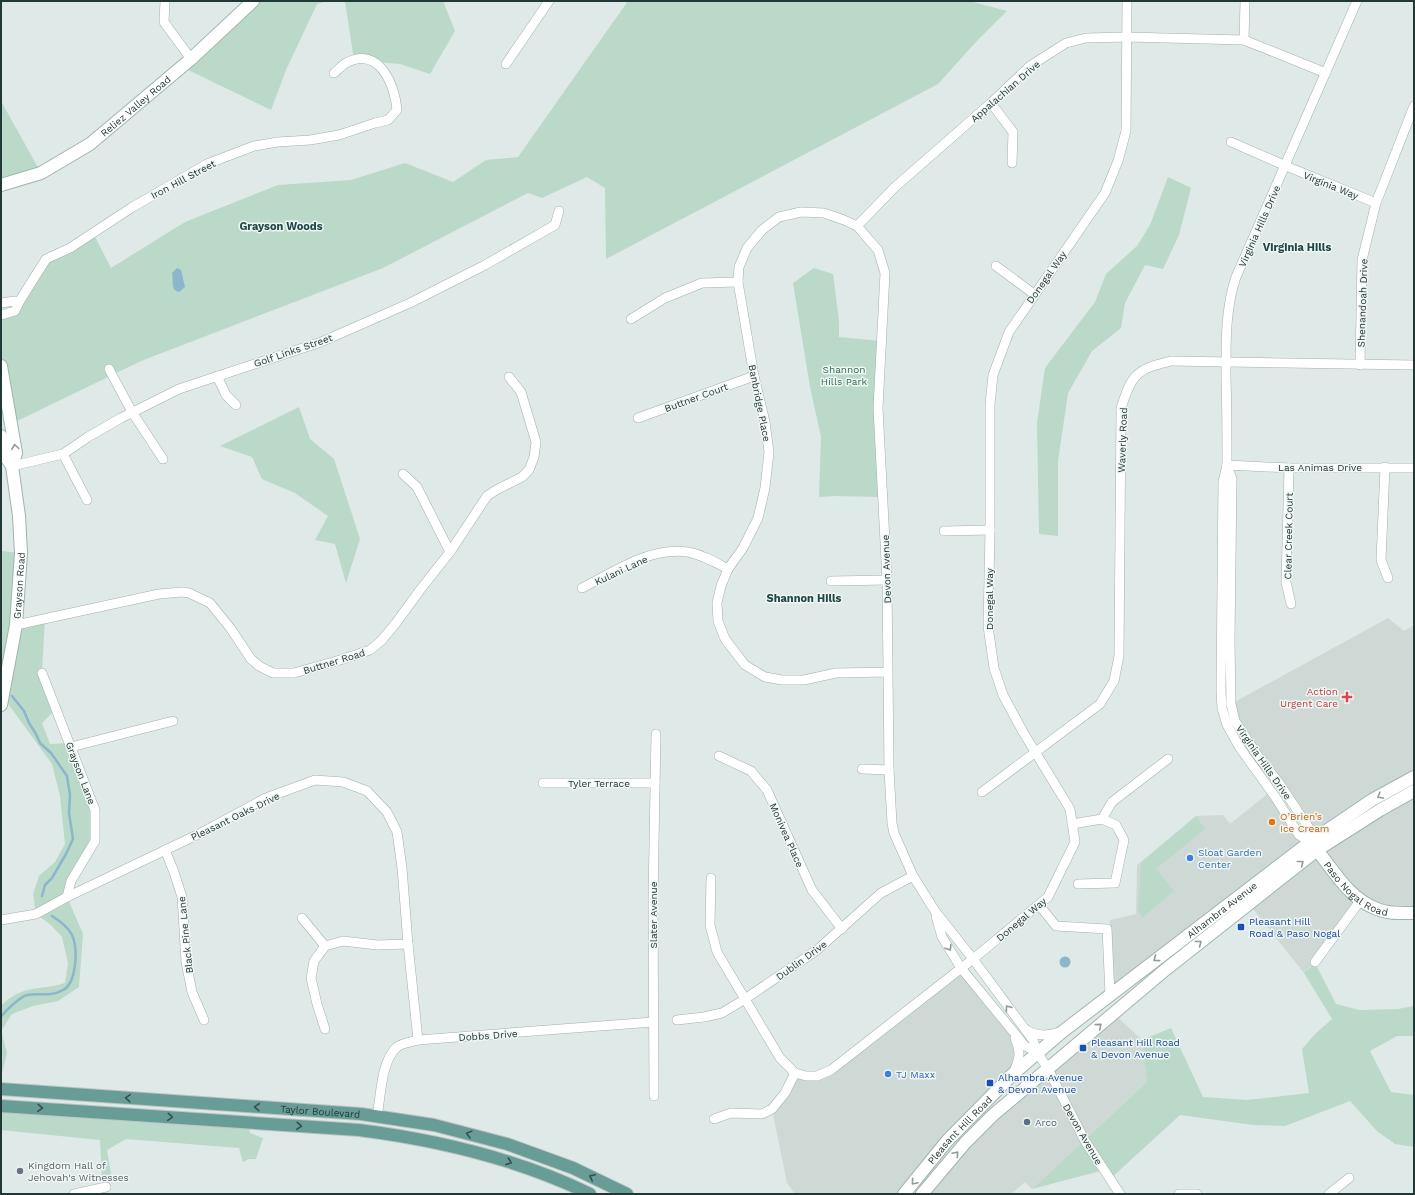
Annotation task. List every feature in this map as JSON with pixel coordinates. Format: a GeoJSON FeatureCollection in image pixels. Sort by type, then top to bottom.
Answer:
{"type":"FeatureCollection","features":[{"type":"Feature","properties":{"kind":"main road","name":"Reliez Valley Road"},"geometry":{"type":"LineString","coordinates":[[1,185],[41,173],[90,144],[191,59],[253,1]]}},
{"type":"Feature","properties":{"kind":"main road","name":"Grayson Road"},"geometry":{"type":"LineString","coordinates":[[1,366],[16,453],[12,466],[19,516],[21,553],[16,624],[1,704]]}},
{"type":"Feature","properties":{"kind":"main road","name":"Grayson Road"},"geometry":{"type":"LineString","coordinates":[[1,436],[5,456],[12,466]]}},
{"type":"Feature","properties":{"kind":"main road","name":"Alhambra Avenue"},"geometry":{"type":"LineString","coordinates":[[1037,1052],[1110,995],[1313,846],[1372,800],[1414,777]]}},
{"type":"Feature","properties":{"kind":"main road","name":"Alhambra Avenue"},"geometry":{"type":"LineString","coordinates":[[1048,1069],[1313,846],[1414,791]]}},
{"type":"Feature","properties":{"kind":"main road","name":"Paso Nogal Road"},"geometry":{"type":"LineString","coordinates":[[1313,846],[1339,880],[1360,901],[1378,910],[1400,914],[1414,913]]}},
{"type":"Feature","properties":{"kind":"main road","name":"Pleasant Hill Road"},"geometry":{"type":"LineString","coordinates":[[904,1194],[947,1141],[1013,1074],[1037,1052]]}},
{"type":"Feature","properties":{"kind":"main road","name":"Pleasant Hill Road"},"geometry":{"type":"LineString","coordinates":[[922,1194],[965,1143],[993,1116],[1048,1069]]}},
{"type":"Feature","properties":{"kind":"main road","name":"Taylor Boulevard"},"geometry":{"type":"LineString","coordinates":[[1,1089],[378,1116],[434,1125],[507,1144],[573,1168],[627,1194]]}},
{"type":"Feature","properties":{"kind":"main road","name":"Taylor Boulevard"},"geometry":{"type":"LineString","coordinates":[[1,1106],[385,1133],[431,1141],[502,1160],[567,1183],[590,1194]]}},
{"type":"Feature","properties":{"kind":"street"},"geometry":{"type":"LineString","coordinates":[[165,1],[164,22],[191,59]]}},
{"type":"Feature","properties":{"kind":"street"},"geometry":{"type":"LineString","coordinates":[[506,64],[549,1]]}},
{"type":"Feature","properties":{"kind":"street","name":"Donegal Way"},"geometry":{"type":"LineString","coordinates":[[795,1073],[806,1076],[817,1076],[831,1070],[973,959],[1039,905],[1048,897],[1075,842],[1070,809],[1023,732],[1004,695],[994,668],[988,626],[990,404],[993,375],[1009,332],[1105,193],[1118,161],[1126,130],[1127,1]]}},
{"type":"Feature","properties":{"kind":"street"},"geometry":{"type":"LineString","coordinates":[[1244,40],[1245,1]]}},
{"type":"Feature","properties":{"kind":"street","name":"Virginia Hills Drive"},"geometry":{"type":"LineString","coordinates":[[1313,846],[1309,828],[1279,783],[1258,756],[1236,721],[1231,704],[1230,641],[1232,479],[1227,465],[1226,362],[1228,313],[1232,289],[1236,277],[1286,166],[1357,1]]}},
{"type":"Feature","properties":{"kind":"street","name":"Appalachian Drive"},"geometry":{"type":"LineString","coordinates":[[857,226],[895,187],[991,103],[1030,66],[1066,43],[1086,38],[1127,37],[1244,40],[1326,73]]}},
{"type":"Feature","properties":{"kind":"street","name":"Iron Hill Street"},"geometry":{"type":"LineString","coordinates":[[1,315],[15,311],[46,259],[70,248],[132,208],[207,164],[254,146],[278,142],[310,140],[339,135],[374,123],[388,120],[398,110],[396,97],[389,78],[376,62],[365,58],[354,60],[345,63],[334,73]]}},
{"type":"Feature","properties":{"kind":"street"},"geometry":{"type":"LineString","coordinates":[[991,103],[1013,132],[1012,163]]}},
{"type":"Feature","properties":{"kind":"street","name":"Shenandoah Drive"},"geometry":{"type":"LineString","coordinates":[[1360,365],[1362,260],[1376,203],[1414,106]]}},
{"type":"Feature","properties":{"kind":"street","name":"Virginia Way"},"geometry":{"type":"LineString","coordinates":[[1231,142],[1376,203]]}},
{"type":"Feature","properties":{"kind":"street","name":"Golf Links Street"},"geometry":{"type":"LineString","coordinates":[[12,466],[63,454],[88,437],[132,412],[179,389],[321,342],[410,303],[485,265],[554,225],[559,211]]}},
{"type":"Feature","properties":{"kind":"street","name":"Banbridge Place"},"geometry":{"type":"LineString","coordinates":[[857,226],[824,213],[801,212],[779,217],[762,230],[747,248],[739,266],[738,282],[754,376],[765,422],[769,452],[765,488],[758,518],[743,548],[728,569],[721,586],[718,603],[718,621],[725,639],[745,665],[765,676],[782,680],[804,680],[836,673],[888,672]]}},
{"type":"Feature","properties":{"kind":"street","name":"Devon Avenue"},"geometry":{"type":"LineString","coordinates":[[857,226],[878,250],[885,273],[878,408],[887,580],[889,770],[892,823],[894,833],[913,876],[935,911],[973,959],[1020,1025],[1033,1040],[1037,1052],[1048,1069],[1085,1140],[1120,1194]]}},
{"type":"Feature","properties":{"kind":"street"},"geometry":{"type":"LineString","coordinates":[[996,266],[1034,294]]}},
{"type":"Feature","properties":{"kind":"street"},"geometry":{"type":"LineString","coordinates":[[631,319],[665,298],[702,283],[738,282]]}},
{"type":"Feature","properties":{"kind":"street"},"geometry":{"type":"LineString","coordinates":[[1,303],[15,301],[19,302]]}},
{"type":"Feature","properties":{"kind":"street","name":"Waverly Road"},"geometry":{"type":"LineString","coordinates":[[982,792],[1100,704],[1114,681],[1119,656],[1121,408],[1130,384],[1136,375],[1154,366],[1171,361],[1414,365]]}},
{"type":"Feature","properties":{"kind":"street"},"geometry":{"type":"LineString","coordinates":[[109,369],[132,412],[163,459]]}},
{"type":"Feature","properties":{"kind":"street"},"geometry":{"type":"LineString","coordinates":[[217,376],[226,395],[236,405]]}},
{"type":"Feature","properties":{"kind":"street","name":"Buttner Court"},"geometry":{"type":"LineString","coordinates":[[638,418],[754,376]]}},
{"type":"Feature","properties":{"kind":"street","name":"Buttner Road"},"geometry":{"type":"LineString","coordinates":[[16,624],[159,594],[182,592],[189,593],[210,603],[231,629],[251,659],[259,666],[273,673],[294,673],[370,650],[381,641],[396,623],[450,552],[487,496],[522,477],[529,470],[534,457],[536,442],[521,392],[509,377]]}},
{"type":"Feature","properties":{"kind":"street"},"geometry":{"type":"LineString","coordinates":[[63,454],[87,500]]}},
{"type":"Feature","properties":{"kind":"street","name":"Las Animas Drive"},"geometry":{"type":"LineString","coordinates":[[1227,465],[1289,468],[1414,468]]}},
{"type":"Feature","properties":{"kind":"street"},"geometry":{"type":"LineString","coordinates":[[1385,467],[1381,560],[1388,578]]}},
{"type":"Feature","properties":{"kind":"street","name":"Clear Creek Court"},"geometry":{"type":"LineString","coordinates":[[1289,468],[1286,582],[1291,604]]}},
{"type":"Feature","properties":{"kind":"street"},"geometry":{"type":"LineString","coordinates":[[403,474],[417,488],[450,552]]}},
{"type":"Feature","properties":{"kind":"street"},"geometry":{"type":"LineString","coordinates":[[944,531],[990,530]]}},
{"type":"Feature","properties":{"kind":"street","name":"Kulani Lane"},"geometry":{"type":"LineString","coordinates":[[582,588],[637,560],[662,552],[687,552],[704,557],[728,569]]}},
{"type":"Feature","properties":{"kind":"street"},"geometry":{"type":"LineString","coordinates":[[831,581],[887,580]]}},
{"type":"Feature","properties":{"kind":"street","name":"Grayson Lane"},"geometry":{"type":"LineString","coordinates":[[42,672],[95,810],[94,841],[71,881],[67,897]]}},
{"type":"Feature","properties":{"kind":"street"},"geometry":{"type":"LineString","coordinates":[[71,747],[174,721]]}},
{"type":"Feature","properties":{"kind":"street","name":"Slater Avenue"},"geometry":{"type":"LineString","coordinates":[[654,1096],[654,783],[656,734]]}},
{"type":"Feature","properties":{"kind":"street","name":"Monivea Place"},"geometry":{"type":"LineString","coordinates":[[719,756],[751,771],[767,790],[812,890],[842,929]]}},
{"type":"Feature","properties":{"kind":"street"},"geometry":{"type":"LineString","coordinates":[[1102,819],[1112,802],[1168,759]]}},
{"type":"Feature","properties":{"kind":"street"},"geometry":{"type":"LineString","coordinates":[[862,769],[889,770]]}},
{"type":"Feature","properties":{"kind":"street","name":"Pleasant Oaks Drive"},"geometry":{"type":"LineString","coordinates":[[67,897],[165,850],[266,798],[315,780],[343,782],[361,788],[367,791],[387,812],[397,832],[402,868],[418,1040]]}},
{"type":"Feature","properties":{"kind":"street","name":"Tyler Terrace"},"geometry":{"type":"LineString","coordinates":[[543,783],[654,783]]}},
{"type":"Feature","properties":{"kind":"street"},"geometry":{"type":"LineString","coordinates":[[1072,824],[1102,819],[1116,825],[1124,840],[1115,883],[1078,884]]}},
{"type":"Feature","properties":{"kind":"street","name":"Black Pine Lane"},"geometry":{"type":"LineString","coordinates":[[165,850],[182,897],[186,962],[192,992],[204,1020]]}},
{"type":"Feature","properties":{"kind":"street","name":"Dublin Drive"},"geometry":{"type":"LineString","coordinates":[[677,1020],[722,1013],[745,999],[817,950],[881,893],[913,876]]}},
{"type":"Feature","properties":{"kind":"street"},"geometry":{"type":"LineString","coordinates":[[711,878],[710,925],[717,952],[780,1058],[795,1073],[785,1092],[772,1109],[762,1114],[731,1113],[714,1119]]}},
{"type":"Feature","properties":{"kind":"street"},"geometry":{"type":"LineString","coordinates":[[1,920],[36,914],[67,897]]}},
{"type":"Feature","properties":{"kind":"street"},"geometry":{"type":"LineString","coordinates":[[1316,962],[1360,901]]}},
{"type":"Feature","properties":{"kind":"street"},"geometry":{"type":"LineString","coordinates":[[1039,905],[1056,926],[1107,929],[1110,995]]}},
{"type":"Feature","properties":{"kind":"street","name":"Devon Avenue"},"geometry":{"type":"LineString","coordinates":[[935,911],[942,937],[961,968],[1025,1046],[1037,1052]]}},
{"type":"Feature","properties":{"kind":"street"},"geometry":{"type":"LineString","coordinates":[[302,918],[325,946]]}},
{"type":"Feature","properties":{"kind":"street"},"geometry":{"type":"LineString","coordinates":[[325,1029],[311,978],[314,961],[325,946],[343,941],[377,945],[408,944]]}},
{"type":"Feature","properties":{"kind":"street","name":"Dobbs Drive"},"geometry":{"type":"LineString","coordinates":[[378,1116],[386,1065],[389,1056],[398,1046],[418,1040],[653,1022]]}},
{"type":"Feature","properties":{"kind":"street","name":"Devon Avenue"},"geometry":{"type":"LineString","coordinates":[[1020,1025],[1030,1033],[1041,1035],[1050,1035],[1062,1032]]}},
{"type":"Feature","properties":{"kind":"street","name":"Devon Avenue"},"geometry":{"type":"LineString","coordinates":[[1012,1030],[1020,1050],[1020,1058],[1013,1074]]}},
{"type":"Feature","properties":{"kind":"street"},"geometry":{"type":"LineString","coordinates":[[1329,1194],[1349,1178]]}},
{"type":"Feature","properties":{"kind":"street"},"geometry":{"type":"LineString","coordinates":[[74,1194],[106,1188]]}},
{"type":"Feature","properties":{"kind":"street"},"geometry":{"type":"LineString","coordinates":[[1179,1194],[1196,1194]]}},
{"type":"Feature","properties":{"kind":"shaded area"},"geometry":{"type":"Polygon","coordinates":[[[1388,618],[1404,631],[1414,625],[1414,776],[1111,994],[1110,920],[1136,914],[1137,865],[1196,816],[1223,815],[1230,824],[1271,791],[1309,841],[1309,828],[1258,756],[1231,704],[1388,618]]]}},
{"type":"Feature","properties":{"kind":"shaded area"},"geometry":{"type":"Polygon","coordinates":[[[1414,791],[1414,913],[1360,901],[1315,962],[1304,973],[1249,904],[1414,791]]]}},
{"type":"Feature","properties":{"kind":"shaded area"},"geometry":{"type":"Polygon","coordinates":[[[961,968],[1012,1030],[1020,1058],[904,1194],[795,1194],[787,1183],[772,1109],[795,1073],[817,1076],[961,968]]]}},
{"type":"Feature","properties":{"kind":"shaded area"},"geometry":{"type":"Polygon","coordinates":[[[1113,1013],[1142,1040],[1147,1082],[1032,1189],[1025,1182],[1011,1194],[923,1194],[965,1143],[1113,1013]]]}},
{"type":"Feature","properties":{"kind":"green space"},"geometry":{"type":"Polygon","coordinates":[[[253,1],[327,1],[317,4],[286,70],[271,110],[182,67],[253,1]]]}},
{"type":"Feature","properties":{"kind":"green space"},"geometry":{"type":"Polygon","coordinates":[[[345,1],[443,1],[455,31],[430,74],[400,64],[354,60],[345,1]]]}},
{"type":"Feature","properties":{"kind":"green space"},"geometry":{"type":"Polygon","coordinates":[[[628,1],[969,1],[1007,11],[975,43],[938,84],[606,259],[605,188],[587,177],[542,198],[528,193],[383,268],[141,361],[11,424],[1,366],[1,316],[16,311],[46,259],[93,233],[111,268],[185,222],[278,185],[351,180],[405,163],[453,182],[486,160],[518,157],[628,1]]]}},
{"type":"Feature","properties":{"kind":"green space"},"geometry":{"type":"Polygon","coordinates":[[[1,101],[41,173],[1,185],[1,101]]]}},
{"type":"Feature","properties":{"kind":"green space"},"geometry":{"type":"Polygon","coordinates":[[[1168,177],[1191,188],[1179,235],[1163,269],[1145,265],[1125,303],[1121,328],[1092,351],[1068,393],[1058,461],[1058,536],[1039,534],[1037,423],[1045,368],[1095,302],[1106,274],[1137,246],[1150,225],[1168,177]]]}},
{"type":"Feature","properties":{"kind":"green space","name":"Shannon Hills Park"},"geometry":{"type":"Polygon","coordinates":[[[814,268],[833,274],[839,321],[839,337],[881,341],[882,497],[819,497],[821,437],[810,387],[793,283],[814,268]]]}},
{"type":"Feature","properties":{"kind":"green space"},"geometry":{"type":"Polygon","coordinates":[[[299,407],[310,439],[334,459],[360,539],[346,583],[335,544],[315,540],[328,516],[295,493],[262,479],[252,457],[220,446],[299,407]]]}},
{"type":"Feature","properties":{"kind":"green space"},"geometry":{"type":"Polygon","coordinates":[[[1,551],[21,553],[16,624],[45,618],[42,672],[56,709],[42,723],[50,744],[69,743],[95,810],[95,841],[67,897],[83,934],[79,987],[58,1001],[33,1006],[12,1014],[1,1031],[1,1006],[16,994],[24,991],[65,983],[68,963],[62,937],[51,925],[36,914],[33,894],[39,876],[55,862],[65,844],[60,796],[52,764],[1,694],[1,551]]]}},
{"type":"Feature","properties":{"kind":"green space"},"geometry":{"type":"Polygon","coordinates":[[[1196,816],[1205,829],[1156,869],[1174,891],[1142,918],[1138,911],[1141,863],[1196,816]]]}},
{"type":"Feature","properties":{"kind":"green space"},"geometry":{"type":"Polygon","coordinates":[[[1315,963],[1336,1004],[1359,1010],[1398,1009],[1414,1006],[1414,1036],[1397,1036],[1370,1051],[1391,1092],[1414,1095],[1414,1147],[1395,1144],[1377,1131],[1350,1101],[1285,1126],[1253,1125],[1180,1115],[1110,1179],[1104,1170],[1032,1189],[1147,1082],[1142,1040],[1171,1028],[1203,1097],[1247,1100],[1309,1093],[1302,1049],[1315,1034],[1332,1019],[1304,973],[1315,963]]]}},
{"type":"Feature","properties":{"kind":"green space"},"geometry":{"type":"Polygon","coordinates":[[[1,1031],[7,1053],[1,1077],[1,1031]]]}},
{"type":"Feature","properties":{"kind":"green space"},"geometry":{"type":"Polygon","coordinates":[[[1,1106],[247,1122],[250,1133],[263,1138],[256,1159],[249,1159],[243,1162],[239,1148],[126,1139],[107,1150],[112,1180],[105,1183],[102,1177],[100,1140],[1,1130],[1,1106]]]}},
{"type":"Feature","properties":{"kind":"water"},"geometry":{"type":"Polygon","coordinates":[[[177,268],[181,270],[185,287],[179,292],[173,287],[172,273],[177,268]]]}},
{"type":"Feature","properties":{"kind":"water"},"geometry":{"type":"Polygon","coordinates":[[[1065,956],[1069,958],[1071,962],[1069,966],[1065,968],[1061,966],[1059,962],[1061,958],[1065,956]]]}},
{"type":"Feature","properties":{"kind":"waterway"},"geometry":{"type":"LineString","coordinates":[[12,696],[24,711],[40,743],[51,753],[67,776],[70,795],[69,813],[73,839],[52,878],[45,885],[42,896]]}},
{"type":"Feature","properties":{"kind":"waterway"},"geometry":{"type":"LineString","coordinates":[[1,1017],[13,1004],[24,996],[31,994],[53,994],[68,986],[74,973],[74,941],[68,929],[52,916]]}},
{"type":"Feature","properties":{"kind":"place","name":"Action Urgent Care"},"geometry":{"type":"Point","coordinates":[1347,697]}},
{"type":"Feature","properties":{"kind":"place","name":"O’Brien’s Ice Cream"},"geometry":{"type":"Point","coordinates":[1272,822]}},
{"type":"Feature","properties":{"kind":"place","name":"Sloat Garden Center"},"geometry":{"type":"Point","coordinates":[1190,858]}},
{"type":"Feature","properties":{"kind":"place","name":"Pleasant Hill Road & Paso Nogal"},"geometry":{"type":"Point","coordinates":[1241,927]}},
{"type":"Feature","properties":{"kind":"place","name":"Pleasant Hill Road & Devon Avenue"},"geometry":{"type":"Point","coordinates":[1083,1048]}},
{"type":"Feature","properties":{"kind":"place","name":"TJ Maxx"},"geometry":{"type":"Point","coordinates":[888,1074]}},
{"type":"Feature","properties":{"kind":"place","name":"Alhambra Avenue & Devon Avenue"},"geometry":{"type":"Point","coordinates":[990,1083]}},
{"type":"Feature","properties":{"kind":"place","name":"Arco"},"geometry":{"type":"Point","coordinates":[1027,1122]}},
{"type":"Feature","properties":{"kind":"place","name":"Kingdom Hall of Jehovah's Witnesses"},"geometry":{"type":"Point","coordinates":[20,1171]}},
{"type":"Feature","properties":{"kind":"district","name":"Grayson Woods"},"geometry":{"type":"Point","coordinates":[281,226]}},
{"type":"Feature","properties":{"kind":"district","name":"Virginia Hills"},"geometry":{"type":"Point","coordinates":[1297,247]}},
{"type":"Feature","properties":{"kind":"district","name":"Shannon Hills"},"geometry":{"type":"Point","coordinates":[804,598]}}]}
